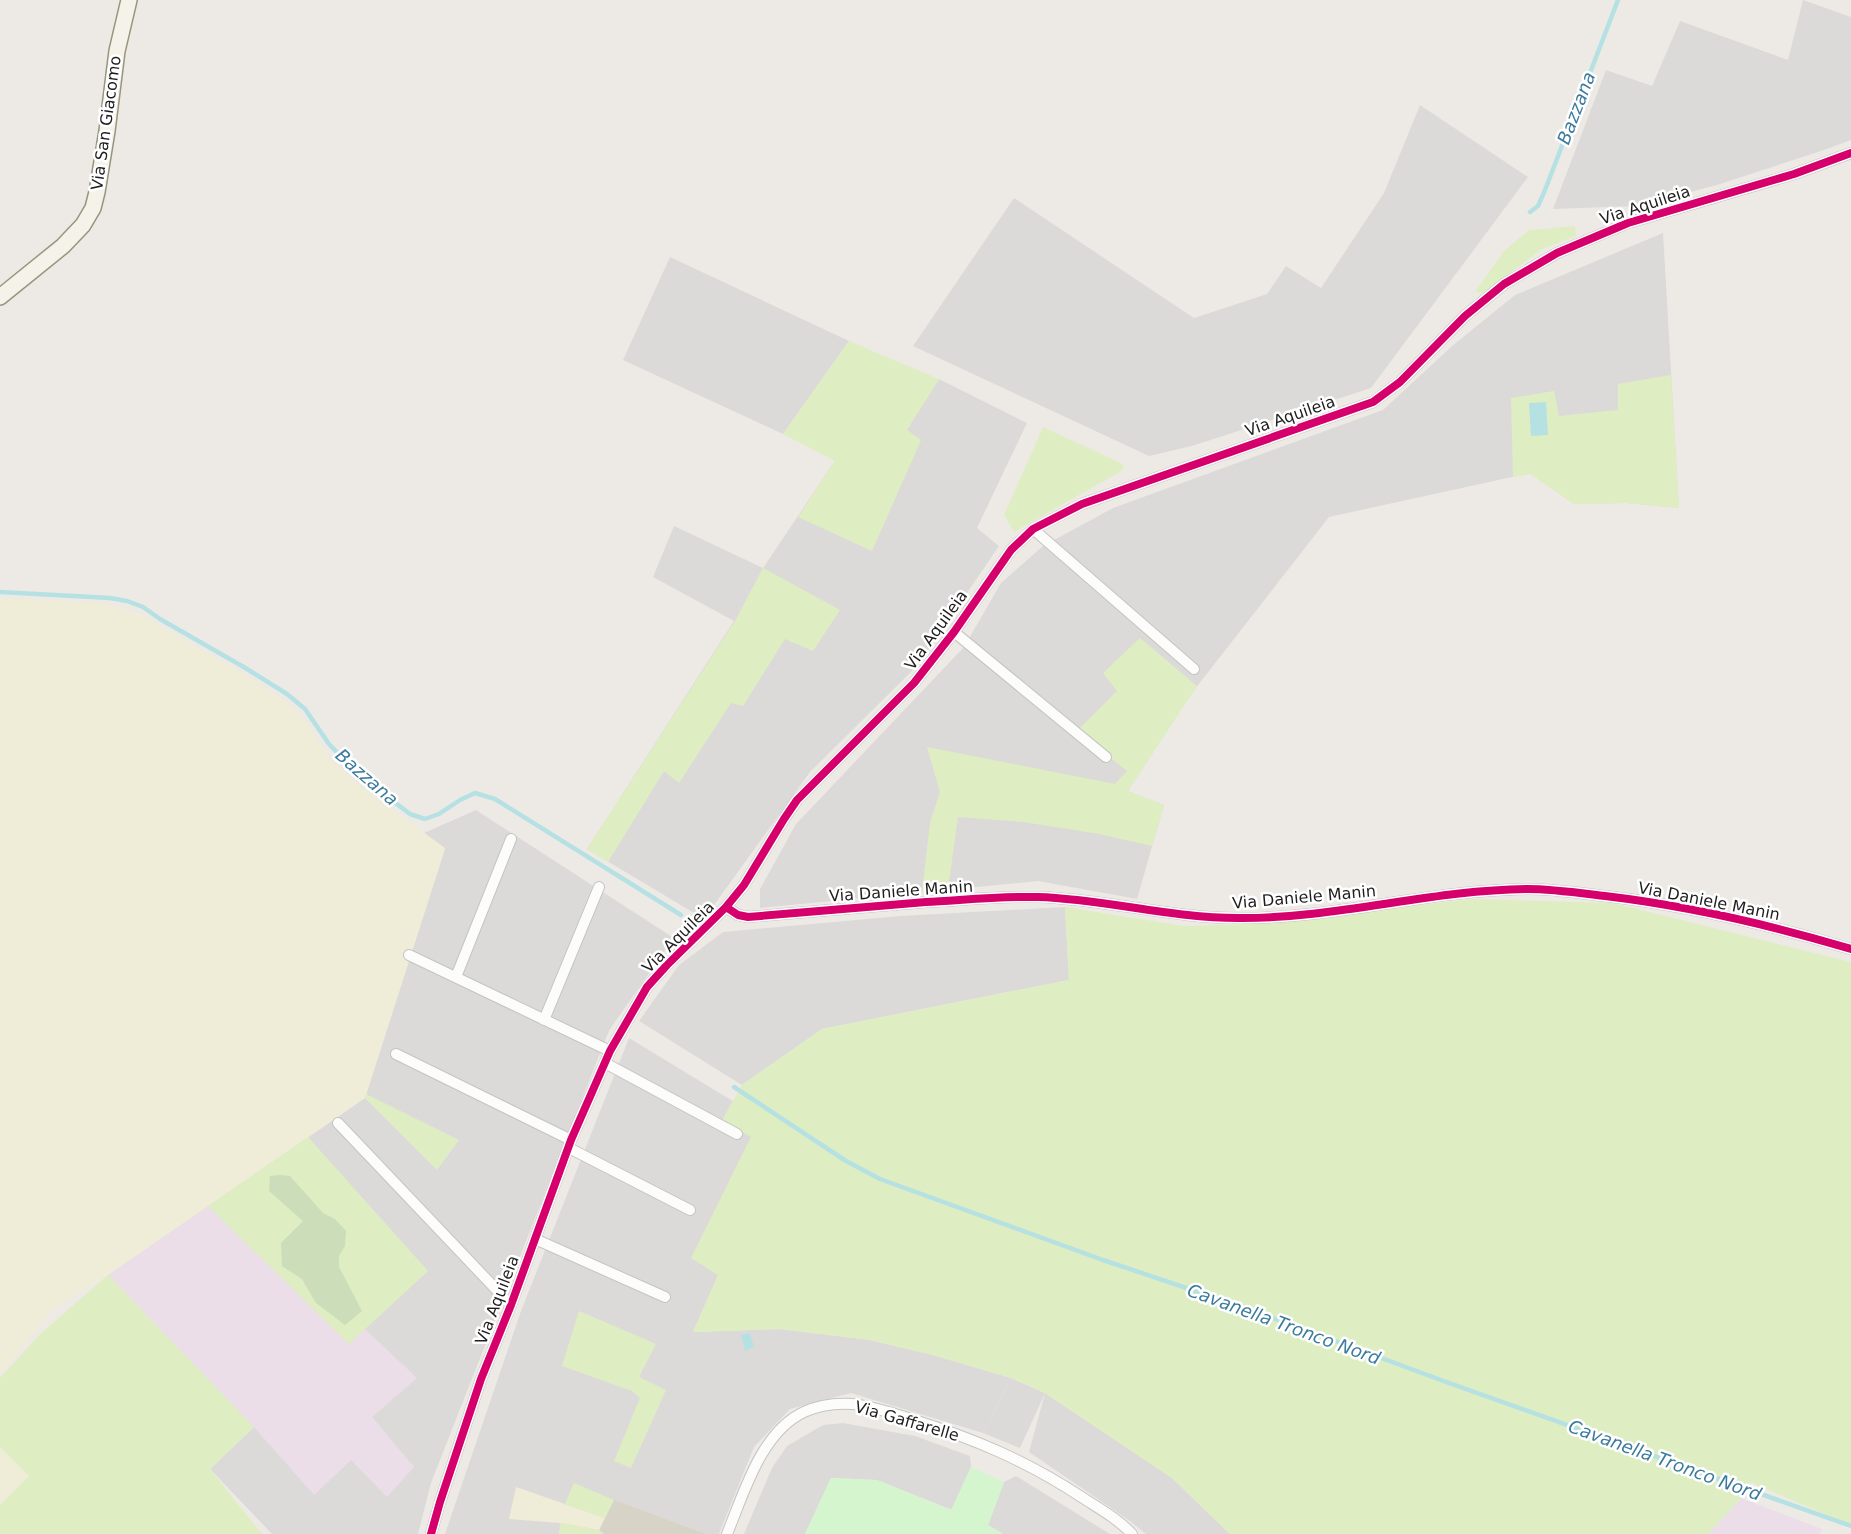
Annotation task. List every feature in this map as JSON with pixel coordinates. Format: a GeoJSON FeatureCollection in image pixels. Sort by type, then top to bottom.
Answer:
{"type":"FeatureCollection","features":[{"type":"Feature","properties":{"kind":"street","name":"Via San Giacomo"},"geometry":{"type":"LineString","coordinates":[[0,297],[63,246],[83,225],[92,208],[99,182],[117,51],[129,0]]}},
{"type":"Feature","properties":{"kind":"street","name":"Via Aquileia"},"geometry":{"type":"LineString","coordinates":[[432,1534],[440,1502],[481,1379],[511,1305],[570,1144],[610,1051],[647,987],[666,965],[726,907],[744,885],[797,800],[914,683],[954,632],[1011,550],[1033,529],[1082,504],[1373,402],[1400,382],[1471,311],[1504,284],[1557,252],[1628,223],[1794,174],[1851,154]]}},
{"type":"Feature","properties":{"kind":"street"},"geometry":{"type":"LineString","coordinates":[[1033,529],[1194,669]]}},
{"type":"Feature","properties":{"kind":"street"},"geometry":{"type":"LineString","coordinates":[[954,632],[1106,757]]}},
{"type":"Feature","properties":{"kind":"street"},"geometry":{"type":"LineString","coordinates":[[456,977],[511,839]]}},
{"type":"Feature","properties":{"kind":"street"},"geometry":{"type":"LineString","coordinates":[[544,1020],[599,887]]}},
{"type":"Feature","properties":{"kind":"street","name":"Via Daniele Manin"},"geometry":{"type":"LineString","coordinates":[[726,907],[738,915],[748,917],[992,898],[1036,897],[1079,899],[1202,916],[1239,918],[1313,913],[1484,892],[1528,889],[1659,903],[1746,921],[1851,949]]}},
{"type":"Feature","properties":{"kind":"street"},"geometry":{"type":"LineString","coordinates":[[409,955],[610,1051]]}},
{"type":"Feature","properties":{"kind":"street"},"geometry":{"type":"LineString","coordinates":[[396,1054],[570,1144],[690,1210]]}},
{"type":"Feature","properties":{"kind":"street"},"geometry":{"type":"LineString","coordinates":[[605,1063],[737,1134]]}},
{"type":"Feature","properties":{"kind":"street"},"geometry":{"type":"LineString","coordinates":[[338,1123],[511,1305]]}},
{"type":"Feature","properties":{"kind":"street"},"geometry":{"type":"LineString","coordinates":[[535,1239],[665,1297]]}},
{"type":"Feature","properties":{"kind":"street","name":"Via Gaffarelle"},"geometry":{"type":"LineString","coordinates":[[727,1534],[750,1479],[767,1445],[783,1426],[803,1412],[822,1405],[852,1404],[876,1408],[948,1430],[1005,1453],[1060,1482],[1112,1517],[1132,1534]]}},
{"type":"Feature","properties":{"kind":"shaded area"},"geometry":{"type":"Polygon","coordinates":[[[1803,0],[1851,17],[1851,140],[1717,185],[1637,206],[1553,209],[1606,70],[1652,86],[1680,21],[1788,60],[1803,0]]]}},
{"type":"Feature","properties":{"kind":"shaded area"},"geometry":{"type":"Polygon","coordinates":[[[1420,105],[1528,177],[1371,388],[1192,446],[1149,456],[913,346],[1014,198],[1194,318],[1267,294],[1286,266],[1321,288],[1384,193],[1420,105]]]}},
{"type":"Feature","properties":{"kind":"shaded area"},"geometry":{"type":"Polygon","coordinates":[[[1663,233],[1679,508],[1626,503],[1574,504],[1530,473],[1329,517],[1188,698],[1128,791],[1164,805],[1137,899],[1038,881],[760,908],[760,889],[796,824],[964,647],[1001,583],[1043,546],[1113,508],[1383,410],[1452,346],[1515,295],[1663,233]]]}},
{"type":"Feature","properties":{"kind":"shaded area"},"geometry":{"type":"Polygon","coordinates":[[[670,257],[849,341],[783,434],[623,360],[670,257]]]}},
{"type":"Feature","properties":{"kind":"shaded area"},"geometry":{"type":"Polygon","coordinates":[[[939,379],[1027,423],[977,528],[999,546],[918,665],[810,772],[704,919],[587,849],[734,621],[653,577],[674,526],[763,568],[865,416],[906,430],[939,379]]]}},
{"type":"Feature","properties":{"kind":"shaded area"},"geometry":{"type":"Polygon","coordinates":[[[0,598],[105,603],[142,615],[256,681],[289,704],[304,719],[329,757],[360,786],[445,848],[365,1098],[108,1275],[53,1309],[0,1375],[0,598]]]}},
{"type":"Feature","properties":{"kind":"shaded area"},"geometry":{"type":"Polygon","coordinates":[[[476,810],[674,938],[610,1029],[431,1483],[418,1534],[272,1534],[210,1469],[254,1427],[108,1275],[365,1098],[445,849],[424,833],[476,810]]]}},
{"type":"Feature","properties":{"kind":"shaded area"},"geometry":{"type":"Polygon","coordinates":[[[1065,907],[1069,980],[822,1029],[742,1085],[639,1021],[679,965],[723,932],[900,916],[1065,907]]]}},
{"type":"Feature","properties":{"kind":"shaded area"},"geometry":{"type":"Polygon","coordinates":[[[629,1038],[782,1131],[693,1332],[780,1329],[870,1340],[933,1355],[1011,1378],[983,1433],[851,1393],[790,1409],[754,1447],[719,1534],[445,1534],[521,1311],[629,1038]]]}},
{"type":"Feature","properties":{"kind":"shaded area"},"geometry":{"type":"Polygon","coordinates":[[[208,1206],[349,1344],[365,1329],[417,1378],[372,1417],[414,1467],[387,1497],[351,1460],[314,1495],[254,1427],[108,1275],[208,1206]]]}},
{"type":"Feature","properties":{"kind":"shaded area"},"geometry":{"type":"Polygon","coordinates":[[[1011,1378],[1045,1393],[1020,1448],[983,1433],[1011,1378]]]}},
{"type":"Feature","properties":{"kind":"shaded area"},"geometry":{"type":"Polygon","coordinates":[[[1045,1393],[1172,1478],[1230,1534],[1146,1534],[1029,1452],[1045,1393]]]}},
{"type":"Feature","properties":{"kind":"shaded area"},"geometry":{"type":"Polygon","coordinates":[[[843,1423],[915,1436],[970,1456],[971,1467],[952,1510],[877,1480],[831,1478],[805,1534],[744,1534],[772,1468],[787,1446],[823,1425],[843,1423]]]}},
{"type":"Feature","properties":{"kind":"shaded area"},"geometry":{"type":"Polygon","coordinates":[[[0,1447],[29,1476],[0,1505],[0,1447]]]}},
{"type":"Feature","properties":{"kind":"shaded area"},"geometry":{"type":"Polygon","coordinates":[[[1016,1476],[1110,1534],[1003,1534],[988,1525],[1004,1482],[1016,1476]]]}},
{"type":"Feature","properties":{"kind":"shaded area"},"geometry":{"type":"Polygon","coordinates":[[[516,1487],[605,1518],[599,1530],[560,1523],[509,1519],[516,1487]]]}},
{"type":"Feature","properties":{"kind":"shaded area"},"geometry":{"type":"Polygon","coordinates":[[[1741,1498],[1822,1529],[1820,1534],[1708,1534],[1741,1498]]]}},
{"type":"Feature","properties":{"kind":"shaded area"},"geometry":{"type":"Polygon","coordinates":[[[614,1500],[706,1534],[604,1534],[599,1530],[614,1500]]]}},
{"type":"Feature","properties":{"kind":"green space"},"geometry":{"type":"Polygon","coordinates":[[[1575,226],[1576,236],[1542,249],[1483,293],[1475,292],[1504,251],[1529,230],[1575,226]]]}},
{"type":"Feature","properties":{"kind":"green space"},"geometry":{"type":"Polygon","coordinates":[[[849,341],[939,379],[907,430],[921,440],[872,551],[798,517],[835,461],[783,434],[849,341]]]}},
{"type":"Feature","properties":{"kind":"green space"},"geometry":{"type":"Polygon","coordinates":[[[1671,375],[1679,508],[1626,503],[1574,504],[1530,474],[1513,477],[1511,398],[1554,391],[1559,416],[1618,410],[1618,384],[1671,375]]]}},
{"type":"Feature","properties":{"kind":"green space"},"geometry":{"type":"Polygon","coordinates":[[[1043,427],[1123,464],[1123,470],[1014,532],[1004,515],[1043,427]]]}},
{"type":"Feature","properties":{"kind":"green space"},"geometry":{"type":"Polygon","coordinates":[[[763,568],[840,610],[813,651],[785,639],[743,706],[731,703],[679,783],[664,771],[608,862],[587,849],[735,621],[763,568]]]}},
{"type":"Feature","properties":{"kind":"green space"},"geometry":{"type":"Polygon","coordinates":[[[1140,638],[1197,686],[1128,791],[1164,805],[1152,846],[1100,834],[1023,822],[958,817],[948,889],[922,892],[930,823],[940,792],[927,747],[1115,784],[1127,771],[1077,731],[1117,691],[1103,673],[1140,638]]]}},
{"type":"Feature","properties":{"kind":"green space"},"geometry":{"type":"Polygon","coordinates":[[[1472,899],[1613,903],[1851,962],[1851,1525],[1750,1482],[1741,1498],[1708,1534],[1230,1534],[1172,1478],[1045,1393],[1011,1378],[933,1355],[870,1340],[780,1329],[693,1332],[718,1275],[691,1258],[751,1137],[722,1120],[742,1085],[822,1029],[1069,980],[1065,907],[1184,926],[1253,924],[1472,899]]]}},
{"type":"Feature","properties":{"kind":"green space"},"geometry":{"type":"Polygon","coordinates":[[[366,1094],[459,1140],[437,1170],[365,1098],[366,1094]]]}},
{"type":"Feature","properties":{"kind":"green space"},"geometry":{"type":"Polygon","coordinates":[[[308,1137],[428,1271],[349,1344],[208,1206],[308,1137]]]}},
{"type":"Feature","properties":{"kind":"green space"},"geometry":{"type":"Polygon","coordinates":[[[270,1176],[290,1176],[323,1213],[335,1219],[346,1231],[345,1246],[339,1256],[339,1267],[362,1311],[345,1325],[316,1303],[302,1279],[282,1266],[281,1243],[303,1221],[269,1191],[270,1176]]]}},
{"type":"Feature","properties":{"kind":"green space"},"geometry":{"type":"Polygon","coordinates":[[[108,1275],[254,1427],[210,1469],[262,1534],[0,1534],[0,1505],[29,1476],[0,1447],[0,1378],[40,1334],[108,1275]]]}},
{"type":"Feature","properties":{"kind":"green space"},"geometry":{"type":"Polygon","coordinates":[[[579,1311],[656,1344],[639,1377],[666,1390],[631,1468],[614,1461],[640,1398],[632,1391],[562,1366],[579,1311]]]}},
{"type":"Feature","properties":{"kind":"green space"},"geometry":{"type":"Polygon","coordinates":[[[971,1467],[1004,1482],[988,1525],[1003,1534],[805,1534],[831,1478],[877,1480],[951,1510],[971,1467]]]}},
{"type":"Feature","properties":{"kind":"green space"},"geometry":{"type":"Polygon","coordinates":[[[574,1483],[614,1500],[605,1518],[565,1504],[574,1483]]]}},
{"type":"Feature","properties":{"kind":"green space"},"geometry":{"type":"Polygon","coordinates":[[[560,1523],[599,1530],[604,1534],[559,1534],[560,1523]]]}},
{"type":"Feature","properties":{"kind":"water"},"geometry":{"type":"Polygon","coordinates":[[[1546,402],[1548,435],[1531,436],[1529,403],[1546,402]]]}},
{"type":"Feature","properties":{"kind":"water"},"geometry":{"type":"Polygon","coordinates":[[[750,1333],[754,1347],[745,1351],[741,1335],[750,1333]]]}},
{"type":"Feature","properties":{"kind":"waterway","name":"Bazzana"},"geometry":{"type":"LineString","coordinates":[[1530,212],[1538,206],[1545,190],[1618,0]]}},
{"type":"Feature","properties":{"kind":"waterway","name":"Bazzana"},"geometry":{"type":"LineString","coordinates":[[0,592],[110,598],[127,601],[143,607],[287,694],[305,709],[329,744],[359,775],[410,814],[425,819],[439,814],[460,800],[475,793],[495,799],[681,915]]}},
{"type":"Feature","properties":{"kind":"waterway","name":"Cavanella Tronco Nord"},"geometry":{"type":"LineString","coordinates":[[734,1087],[846,1161],[880,1179],[1103,1260],[1243,1307],[1449,1383],[1851,1526]]}},
{"type":"Feature","properties":{"kind":"cycle path"},"geometry":{"type":"LineString","coordinates":[[431,1534],[481,1379],[511,1305],[571,1140],[610,1051],[647,987],[726,907],[744,885],[797,800],[914,683],[954,632],[1011,550],[1033,529],[1082,504],[1373,402],[1400,382],[1465,316],[1504,284],[1557,253],[1628,223],[1794,174],[1851,153]]}},
{"type":"Feature","properties":{"kind":"cycle path"},"geometry":{"type":"LineString","coordinates":[[726,907],[738,915],[748,917],[926,902],[1038,897],[1063,898],[1188,915],[1238,918],[1310,914],[1455,894],[1537,889],[1566,891],[1668,905],[1760,924],[1851,949]]}}]}
